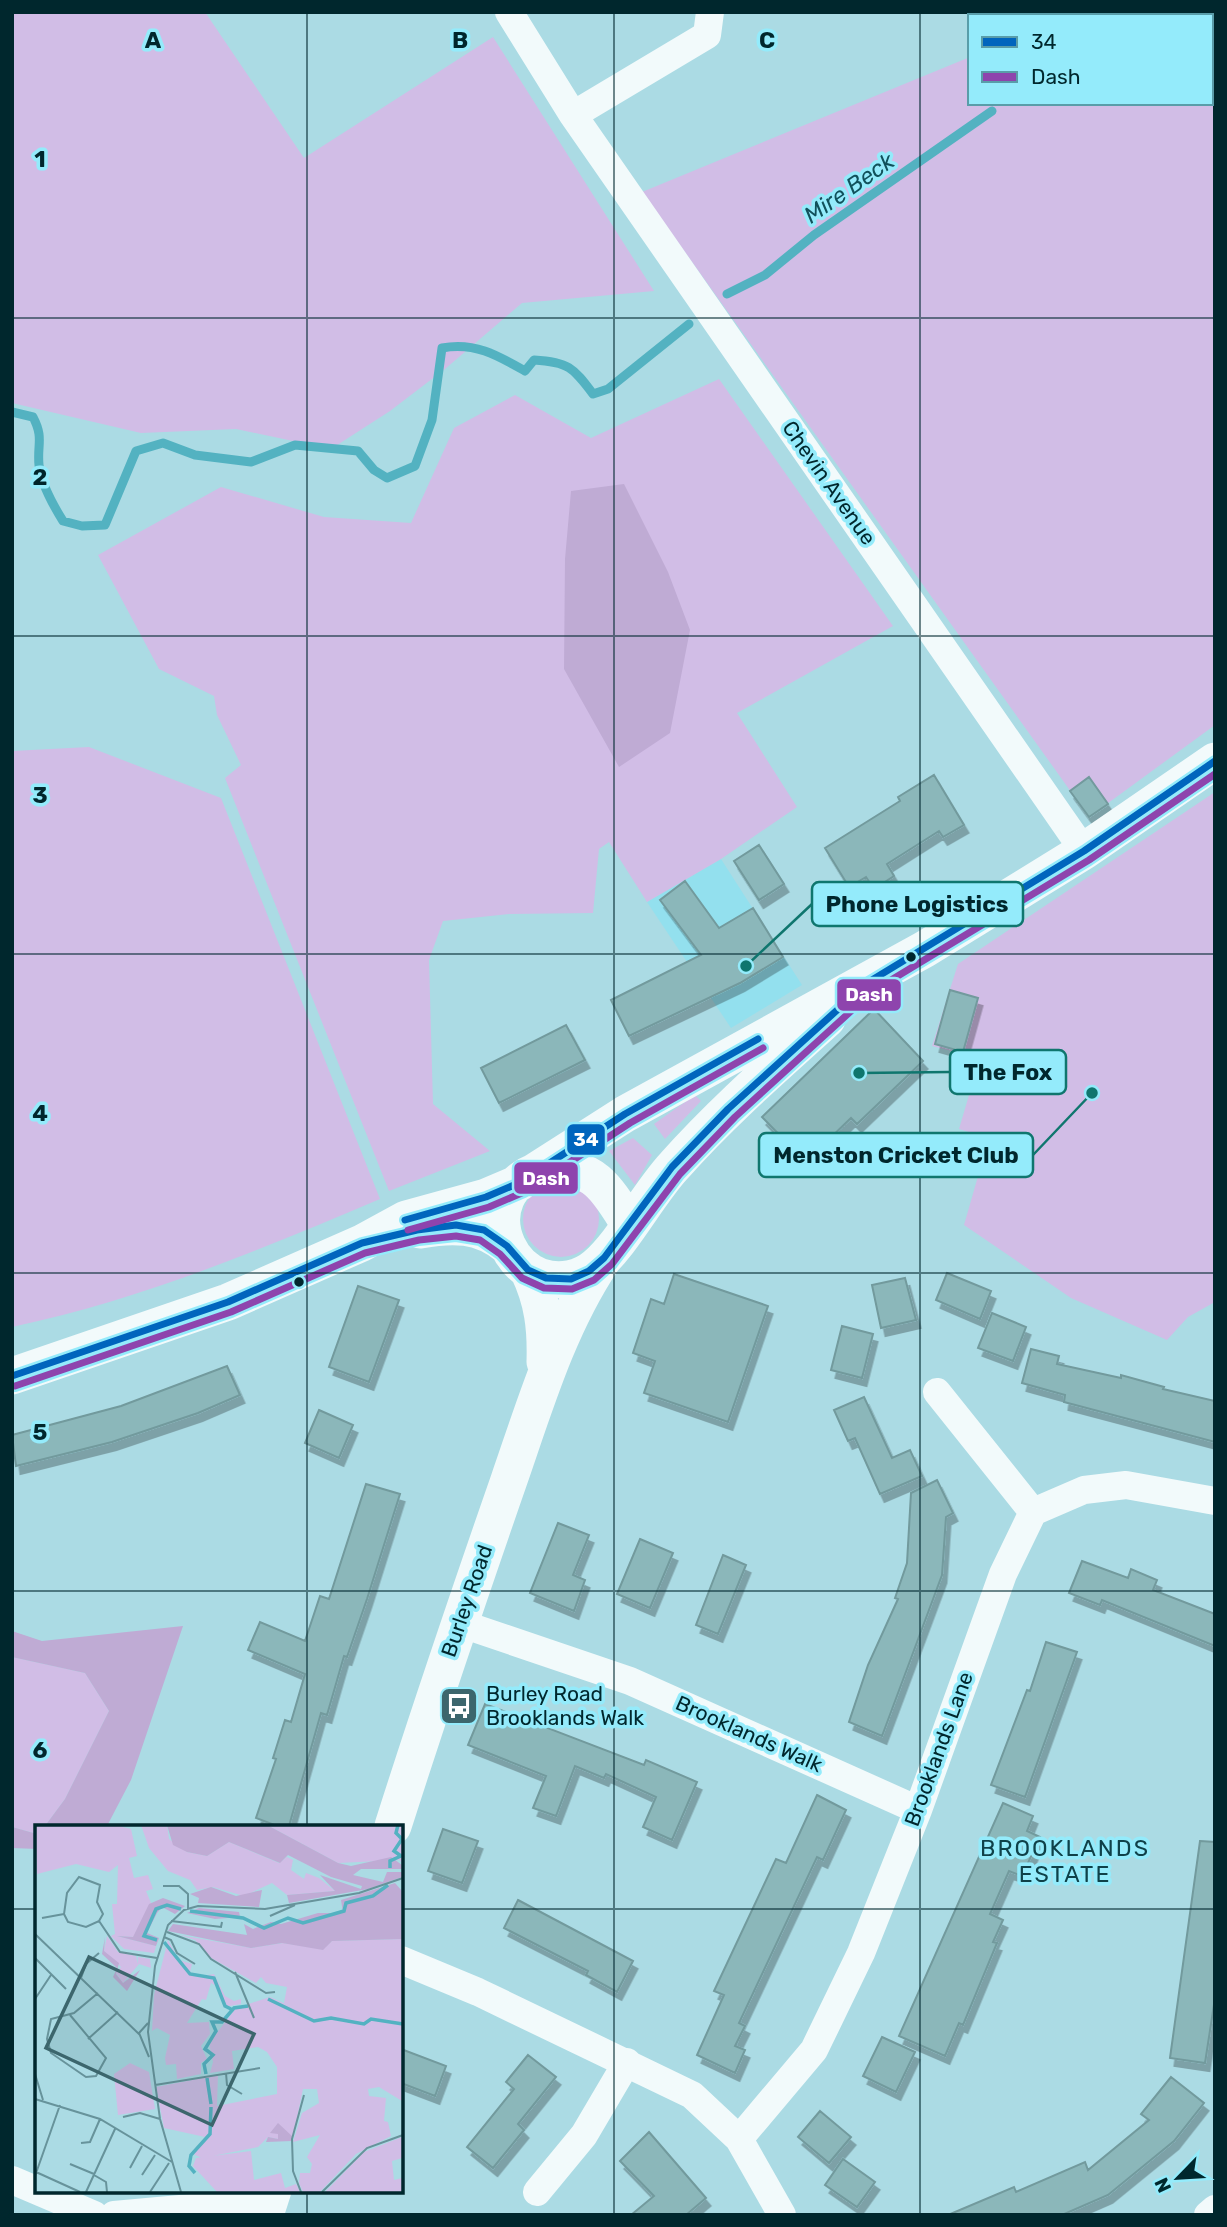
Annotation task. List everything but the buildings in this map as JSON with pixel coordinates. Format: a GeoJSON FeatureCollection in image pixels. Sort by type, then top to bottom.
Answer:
{"type":"FeatureCollection","features":[{"type":"Feature","properties":{"kind":"main road"},"geometry":{"type":"LineString","coordinates":[[12,1376],[228,1302],[362,1243],[421,1213],[486,1197],[525,1178],[636,1108],[747,1045],[867,983],[1084,851],[1215,761]]}},
{"type":"Feature","properties":{"kind":"main road"},"geometry":{"type":"LineString","coordinates":[[362,1243],[456,1225],[484,1230],[547,1279],[571,1279],[589,1272],[604,1258],[672,1167],[729,1110],[867,983]]}},
{"type":"Feature","properties":{"kind":"main road"},"geometry":{"type":"LineString","coordinates":[[518,1258],[503,1209],[507,1198],[525,1178],[557,1167],[585,1173],[598,1182],[629,1224]]}},
{"type":"Feature","properties":{"kind":"main road","name":"Burley Road"},"geometry":{"type":"LineString","coordinates":[[518,1258],[539,1292],[545,1319],[545,1377]]}},
{"type":"Feature","properties":{"kind":"main road","name":"Burley Road"},"geometry":{"type":"LineString","coordinates":[[393,1825],[459,1623],[545,1377],[578,1299],[604,1258]]}},
{"type":"Feature","properties":{"kind":"street","name":"Chevin Avenue"},"geometry":{"type":"LineString","coordinates":[[509,12],[573,115],[1084,851]]}},
{"type":"Feature","properties":{"kind":"street"},"geometry":{"type":"LineString","coordinates":[[573,115],[707,35],[710,12]]}},
{"type":"Feature","properties":{"kind":"street"},"geometry":{"type":"LineString","coordinates":[[937,1392],[1032,1513],[1084,1490],[1126,1485],[1215,1502]]}},
{"type":"Feature","properties":{"kind":"street","name":"Brooklands Lane"},"geometry":{"type":"LineString","coordinates":[[739,2139],[814,2050],[860,1953],[918,1810],[1003,1574],[1032,1513]]}},
{"type":"Feature","properties":{"kind":"street","name":"Brooklands Walk"},"geometry":{"type":"LineString","coordinates":[[459,1623],[630,1681],[918,1810]]}},
{"type":"Feature","properties":{"kind":"street"},"geometry":{"type":"LineString","coordinates":[[402,1960],[478,1992],[692,2095],[739,2139],[782,2215]]}},
{"type":"Feature","properties":{"kind":"street"},"geometry":{"type":"LineString","coordinates":[[537,2192],[584,2135],[627,2062]]}},
{"type":"Feature","properties":{"kind":"street"},"geometry":{"type":"LineString","coordinates":[[12,2180],[35,2190]]}},
{"type":"Feature","properties":{"kind":"street"},"geometry":{"type":"LineString","coordinates":[[40,2192],[94,2215]]}},
{"type":"Feature","properties":{"kind":"street"},"geometry":{"type":"LineString","coordinates":[[114,2215],[269,2202]]}},
{"type":"Feature","properties":{"kind":"street"},"geometry":{"type":"LineString","coordinates":[[1208,2215],[1215,2209]]}},
{"type":"Feature","properties":{"kind":"shaded area"},"geometry":{"type":"Polygon","coordinates":[[[12,12],[205,12],[304,158],[493,37],[654,291],[522,303],[445,369],[390,411],[331,449],[236,429],[141,433],[12,403],[12,12]]]}},
{"type":"Feature","properties":{"kind":"shaded area"},"geometry":{"type":"Polygon","coordinates":[[[969,12],[1215,12],[1215,725],[1089,817],[642,192],[968,58],[968,105],[1213,105],[1213,14],[969,12]]]}},
{"type":"Feature","properties":{"kind":"shaded area"},"geometry":{"type":"Polygon","coordinates":[[[719,379],[893,626],[737,713],[797,807],[721,859],[647,902],[609,842],[599,849],[593,913],[509,914],[443,921],[429,960],[433,1104],[490,1151],[389,1191],[225,778],[241,765],[217,715],[214,696],[159,669],[98,555],[221,487],[324,517],[411,523],[454,428],[515,395],[591,438],[719,379]]]}},
{"type":"Feature","properties":{"kind":"shaded area"},"geometry":{"type":"Polygon","coordinates":[[[624,484],[668,572],[690,630],[670,733],[619,767],[564,669],[565,559],[571,491],[624,484]]]}},
{"type":"Feature","properties":{"kind":"shaded area"},"geometry":{"type":"Polygon","coordinates":[[[89,747],[221,798],[380,1199],[244,1255],[154,1288],[60,1316],[12,1327],[12,751],[89,747]]]}},
{"type":"Feature","properties":{"kind":"shaded area"},"geometry":{"type":"Polygon","coordinates":[[[1215,792],[1215,1302],[1188,1317],[1167,1340],[1071,1298],[964,1225],[989,1138],[959,1129],[980,1058],[932,1046],[958,964],[1215,792]]]}},
{"type":"Feature","properties":{"kind":"shaded area"},"geometry":{"type":"Polygon","coordinates":[[[721,859],[802,985],[731,1028],[647,902],[721,859]]]}},
{"type":"Feature","properties":{"kind":"shaded area"},"geometry":{"type":"Polygon","coordinates":[[[695,1095],[701,1101],[665,1139],[654,1124],[695,1095]]]}},
{"type":"Feature","properties":{"kind":"shaded area"},"geometry":{"type":"Polygon","coordinates":[[[633,1138],[652,1155],[635,1185],[609,1151],[633,1138]]]}},
{"type":"Feature","properties":{"kind":"shaded area"},"geometry":{"type":"Polygon","coordinates":[[[561,1181],[575,1184],[588,1192],[596,1205],[599,1219],[596,1233],[588,1246],[575,1254],[561,1257],[547,1254],[534,1246],[526,1233],[523,1219],[526,1205],[534,1192],[547,1184],[561,1181]]]}},
{"type":"Feature","properties":{"kind":"shaded area"},"geometry":{"type":"Polygon","coordinates":[[[183,1626],[131,1780],[108,1825],[46,1825],[65,1799],[109,1711],[85,1673],[12,1657],[12,1631],[42,1641],[183,1626]]]}},
{"type":"Feature","properties":{"kind":"shaded area"},"geometry":{"type":"Polygon","coordinates":[[[12,1657],[85,1673],[109,1711],[65,1799],[46,1825],[35,1825],[35,1833],[12,1827],[12,1657]]]}},
{"type":"Feature","properties":{"kind":"shaded area"},"geometry":{"type":"Polygon","coordinates":[[[12,1827],[35,1833],[35,1849],[12,1848],[12,1827]]]}},
{"type":"Feature","properties":{"kind":"waterway","name":"Mire Beck"},"geometry":{"type":"LineString","coordinates":[[1138,14],[1144,12]]}},
{"type":"Feature","properties":{"kind":"waterway","name":"Mire Beck"},"geometry":{"type":"LineString","coordinates":[[727,294],[765,275],[814,235],[992,111]]}},
{"type":"Feature","properties":{"kind":"waterway","name":"Mire Beck"},"geometry":{"type":"LineString","coordinates":[[12,412],[33,417],[39,436],[42,480],[63,521],[82,526],[105,525],[136,451],[163,443],[195,455],[251,462],[295,445],[358,451],[374,470],[387,478],[415,466],[432,420],[442,348],[475,348],[525,371],[534,360],[555,362],[575,372],[593,394],[608,389],[689,324]]}},
{"type":"Feature","properties":{"kind":"transit line","name":"34"},"geometry":{"type":"LineString","coordinates":[[12,1376],[228,1302],[362,1243],[417,1230],[456,1225],[484,1230],[507,1246],[528,1270],[546,1278],[571,1279],[589,1271],[604,1258],[672,1167],[728,1109],[867,983],[1084,851],[1215,761]]}},
{"type":"Feature","properties":{"kind":"transit line","name":"Dash"},"geometry":{"type":"LineString","coordinates":[[15,1386],[231,1312],[365,1253],[419,1240],[456,1236],[480,1240],[500,1254],[522,1278],[544,1288],[572,1289],[594,1280],[612,1264],[680,1174],[735,1117],[873,991],[1089,860],[1215,774]]}},
{"type":"Feature","properties":{"kind":"transit line","name":"34"},"geometry":{"type":"LineString","coordinates":[[405,1220],[486,1197],[519,1183],[625,1114],[758,1039]]}},
{"type":"Feature","properties":{"kind":"transit line","name":"Dash"},"geometry":{"type":"LineString","coordinates":[[408,1230],[489,1207],[524,1192],[630,1123],[763,1048]]}},
{"type":"Feature","properties":{"kind":"place","name":"Phone Logistics"},"geometry":{"type":"Point","coordinates":[746,966]}},
{"type":"Feature","properties":{"kind":"place","name":"The Fox"},"geometry":{"type":"Point","coordinates":[859,1073]}},
{"type":"Feature","properties":{"kind":"place","name":"Menston Cricket Club"},"geometry":{"type":"Point","coordinates":[1092,1093]}},
{"type":"Feature","properties":{"kind":"place","name":"Burley Road Brooklands Walk"},"geometry":{"type":"Point","coordinates":[459,1706]}},
{"type":"Feature","properties":{"kind":"district","name":"BROOKLANDS ESTATE"},"geometry":{"type":"Point","coordinates":[1065,1861]}}]}
